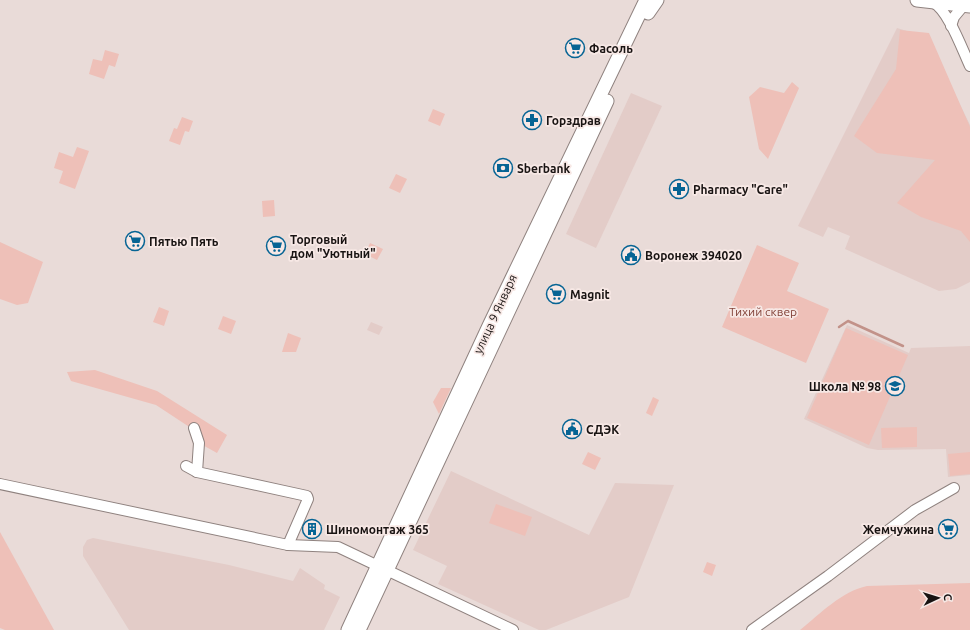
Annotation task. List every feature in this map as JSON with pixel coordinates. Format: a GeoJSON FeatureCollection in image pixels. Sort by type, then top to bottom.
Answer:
{"type":"FeatureCollection","features":[{"type":"Feature","properties":{"kind":"main road","name":"улица 9 Января"},"geometry":{"type":"LineString","coordinates":[[359,630],[382,567],[486,332],[644,5],[654,0]]}},
{"type":"Feature","properties":{"kind":"main road"},"geometry":{"type":"LineString","coordinates":[[644,5],[657,0]]}},
{"type":"Feature","properties":{"kind":"main road"},"geometry":{"type":"LineString","coordinates":[[917,0],[967,5]]}},
{"type":"Feature","properties":{"kind":"main road","name":"улица 9 Января"},"geometry":{"type":"LineString","coordinates":[[348,630],[382,567]]}},
{"type":"Feature","properties":{"kind":"street"},"geometry":{"type":"LineString","coordinates":[[932,2],[939,4],[943,9],[970,66]]}},
{"type":"Feature","properties":{"kind":"street"},"geometry":{"type":"LineString","coordinates":[[951,26],[954,17],[967,5]]}},
{"type":"Feature","properties":{"kind":"street"},"geometry":{"type":"LineString","coordinates":[[194,428],[199,443],[197,472]]}},
{"type":"Feature","properties":{"kind":"street"},"geometry":{"type":"LineString","coordinates":[[186,466],[197,472],[307,496],[308,499],[288,545]]}},
{"type":"Feature","properties":{"kind":"street"},"geometry":{"type":"LineString","coordinates":[[0,484],[288,545],[338,547],[513,630]]}},
{"type":"Feature","properties":{"kind":"street"},"geometry":{"type":"LineString","coordinates":[[752,630],[915,510],[954,488]]}},
{"type":"Feature","properties":{"kind":"shaded area"},"geometry":{"type":"Polygon","coordinates":[[[897,28],[927,37],[970,125],[970,282],[956,289],[939,291],[845,249],[850,236],[828,227],[823,237],[798,226],[897,28]]]}},
{"type":"Feature","properties":{"kind":"shaded area"},"geometry":{"type":"Polygon","coordinates":[[[631,93],[662,106],[596,248],[566,234],[631,93]]]}},
{"type":"Feature","properties":{"kind":"shaded area"},"geometry":{"type":"Polygon","coordinates":[[[371,322],[383,327],[379,335],[367,330],[371,322]]]}},
{"type":"Feature","properties":{"kind":"shaded area","name":"Школа № 98"},"geometry":{"type":"Polygon","coordinates":[[[847,325],[909,353],[911,348],[970,346],[970,475],[948,477],[946,449],[878,450],[867,448],[804,419],[847,325]]]}},
{"type":"Feature","properties":{"kind":"shaded area"},"geometry":{"type":"Polygon","coordinates":[[[451,471],[589,535],[615,483],[674,485],[629,597],[546,630],[539,630],[438,584],[447,566],[413,550],[451,471]]]}},
{"type":"Feature","properties":{"kind":"shaded area"},"geometry":{"type":"Polygon","coordinates":[[[93,538],[229,565],[293,581],[300,568],[325,585],[324,589],[340,597],[324,630],[129,630],[83,556],[83,547],[87,540],[93,538]]]}},
{"type":"Feature","properties":{"kind":"green space"},"geometry":{"type":"Polygon","coordinates":[[[900,30],[929,33],[970,127],[970,242],[961,231],[921,217],[897,203],[935,160],[877,153],[854,136],[896,69],[900,30]]]}},
{"type":"Feature","properties":{"kind":"green space"},"geometry":{"type":"Polygon","coordinates":[[[105,50],[119,54],[115,67],[109,65],[104,79],[89,74],[93,59],[102,61],[105,50]]]}},
{"type":"Feature","properties":{"kind":"green space"},"geometry":{"type":"Polygon","coordinates":[[[792,82],[799,88],[768,159],[759,149],[749,97],[760,87],[784,93],[792,82]]]}},
{"type":"Feature","properties":{"kind":"green space"},"geometry":{"type":"Polygon","coordinates":[[[433,109],[445,114],[440,126],[428,121],[433,109]]]}},
{"type":"Feature","properties":{"kind":"green space"},"geometry":{"type":"Polygon","coordinates":[[[182,117],[193,121],[189,132],[185,131],[180,145],[169,141],[174,128],[177,129],[182,117]]]}},
{"type":"Feature","properties":{"kind":"green space"},"geometry":{"type":"Polygon","coordinates":[[[77,147],[89,151],[75,189],[59,183],[63,171],[54,168],[59,152],[73,157],[77,147]]]}},
{"type":"Feature","properties":{"kind":"green space"},"geometry":{"type":"Polygon","coordinates":[[[396,174],[407,179],[400,193],[389,188],[396,174]]]}},
{"type":"Feature","properties":{"kind":"green space"},"geometry":{"type":"Polygon","coordinates":[[[274,200],[275,216],[263,217],[262,201],[274,200]]]}},
{"type":"Feature","properties":{"kind":"green space"},"geometry":{"type":"Polygon","coordinates":[[[0,242],[43,262],[28,303],[17,305],[0,299],[0,242]]]}},
{"type":"Feature","properties":{"kind":"green space"},"geometry":{"type":"Polygon","coordinates":[[[370,243],[383,249],[377,260],[365,254],[370,243]]]}},
{"type":"Feature","properties":{"kind":"green space","name":"Тихий сквер"},"geometry":{"type":"Polygon","coordinates":[[[757,245],[799,263],[787,291],[829,309],[806,363],[722,327],[757,245]]]}},
{"type":"Feature","properties":{"kind":"green space"},"geometry":{"type":"Polygon","coordinates":[[[159,307],[169,311],[164,326],[153,322],[159,307]]]}},
{"type":"Feature","properties":{"kind":"green space"},"geometry":{"type":"Polygon","coordinates":[[[223,316],[236,321],[231,334],[218,329],[223,316]]]}},
{"type":"Feature","properties":{"kind":"green space"},"geometry":{"type":"Polygon","coordinates":[[[846,328],[908,355],[869,445],[807,418],[846,328]]]}},
{"type":"Feature","properties":{"kind":"green space"},"geometry":{"type":"Polygon","coordinates":[[[288,333],[301,338],[296,352],[282,352],[288,333]]]}},
{"type":"Feature","properties":{"kind":"green space"},"geometry":{"type":"Polygon","coordinates":[[[95,370],[157,391],[227,435],[217,453],[199,443],[197,432],[156,405],[71,381],[67,372],[95,370]]]}},
{"type":"Feature","properties":{"kind":"green space"},"geometry":{"type":"Polygon","coordinates":[[[441,388],[451,388],[439,414],[433,402],[441,388]]]}},
{"type":"Feature","properties":{"kind":"green space"},"geometry":{"type":"Polygon","coordinates":[[[653,397],[659,400],[652,416],[646,413],[653,397]]]}},
{"type":"Feature","properties":{"kind":"green space"},"geometry":{"type":"Polygon","coordinates":[[[917,427],[917,447],[882,448],[881,428],[917,427]]]}},
{"type":"Feature","properties":{"kind":"green space"},"geometry":{"type":"Polygon","coordinates":[[[588,452],[601,458],[595,470],[582,464],[588,452]]]}},
{"type":"Feature","properties":{"kind":"green space"},"geometry":{"type":"Polygon","coordinates":[[[970,452],[970,474],[950,476],[948,454],[970,452]]]}},
{"type":"Feature","properties":{"kind":"green space"},"geometry":{"type":"Polygon","coordinates":[[[496,504],[532,517],[525,536],[489,523],[496,504]]]}},
{"type":"Feature","properties":{"kind":"green space"},"geometry":{"type":"Polygon","coordinates":[[[0,532],[54,630],[5,630],[0,628],[0,532]]]}},
{"type":"Feature","properties":{"kind":"green space"},"geometry":{"type":"Polygon","coordinates":[[[707,562],[716,565],[712,576],[703,572],[707,562]]]}},
{"type":"Feature","properties":{"kind":"green space"},"geometry":{"type":"Polygon","coordinates":[[[970,583],[970,630],[800,630],[823,610],[840,598],[867,586],[970,583]]]}},
{"type":"Feature","properties":{"kind":"waterway"},"geometry":{"type":"LineString","coordinates":[[839,327],[848,321],[903,346]]}},
{"type":"Feature","properties":{"kind":"place","name":"Фасоль"},"geometry":{"type":"Point","coordinates":[575,48]}},
{"type":"Feature","properties":{"kind":"place","name":"Горздрав"},"geometry":{"type":"Point","coordinates":[532,120]}},
{"type":"Feature","properties":{"kind":"place","name":"Sberbank"},"geometry":{"type":"Point","coordinates":[503,168]}},
{"type":"Feature","properties":{"kind":"place","name":"Pharmacy \"Care\""},"geometry":{"type":"Point","coordinates":[679,189]}},
{"type":"Feature","properties":{"kind":"place","name":"Пятью Пять"},"geometry":{"type":"Point","coordinates":[135,241]}},
{"type":"Feature","properties":{"kind":"place","name":"Торговый дом \"Уютный\""},"geometry":{"type":"Point","coordinates":[276,246]}},
{"type":"Feature","properties":{"kind":"place","name":"Воронеж 394020"},"geometry":{"type":"Point","coordinates":[631,255]}},
{"type":"Feature","properties":{"kind":"place","name":"Magnit"},"geometry":{"type":"Point","coordinates":[556,294]}},
{"type":"Feature","properties":{"kind":"place","name":"Школа № 98"},"geometry":{"type":"Point","coordinates":[895,386]}},
{"type":"Feature","properties":{"kind":"place","name":"СДЭК"},"geometry":{"type":"Point","coordinates":[572,429]}},
{"type":"Feature","properties":{"kind":"place","name":"Шиномонтаж 365"},"geometry":{"type":"Point","coordinates":[312,529]}},
{"type":"Feature","properties":{"kind":"place","name":"Жемчужина"},"geometry":{"type":"Point","coordinates":[948,529]}}]}
